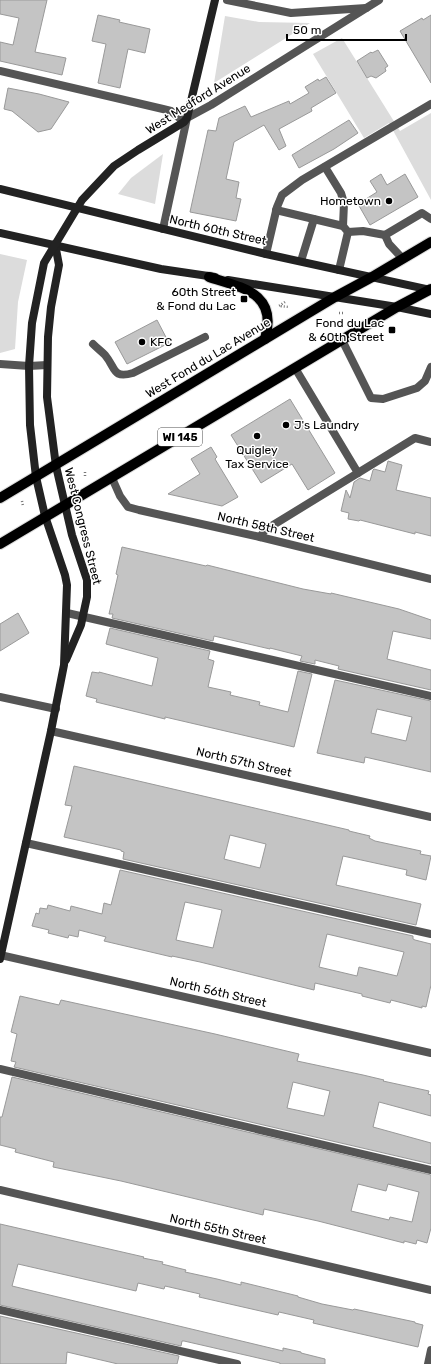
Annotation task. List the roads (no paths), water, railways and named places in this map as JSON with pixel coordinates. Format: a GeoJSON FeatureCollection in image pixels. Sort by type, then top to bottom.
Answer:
{"type":"FeatureCollection","features":[{"type":"Feature","properties":{"kind":"main road","name":"West Fond du Lac Avenue"},"geometry":{"type":"LineString","coordinates":[[0,498],[56,466],[334,296],[372,278],[431,242]]}},
{"type":"Feature","properties":{"kind":"main road"},"geometry":{"type":"LineString","coordinates":[[209,277],[252,292],[260,299],[265,307],[268,321],[265,338]]}},
{"type":"Feature","properties":{"kind":"main road","name":"WI 145"},"geometry":{"type":"LineString","coordinates":[[0,544],[397,307],[431,290]]}},
{"type":"Feature","properties":{"kind":"street"},"geometry":{"type":"LineString","coordinates":[[163,229],[186,120],[215,0]]}},
{"type":"Feature","properties":{"kind":"street"},"geometry":{"type":"LineString","coordinates":[[227,0],[291,13],[366,8]]}},
{"type":"Feature","properties":{"kind":"street","name":"West Medford Avenue"},"geometry":{"type":"LineString","coordinates":[[55,244],[82,200],[114,166],[379,0]]}},
{"type":"Feature","properties":{"kind":"street"},"geometry":{"type":"LineString","coordinates":[[0,71],[171,111],[186,120]]}},
{"type":"Feature","properties":{"kind":"street"},"geometry":{"type":"LineString","coordinates":[[266,254],[276,210],[282,195],[302,180],[431,104]]}},
{"type":"Feature","properties":{"kind":"street"},"geometry":{"type":"LineString","coordinates":[[325,166],[341,192],[344,203],[346,229],[338,270]]}},
{"type":"Feature","properties":{"kind":"street","name":"North 60th Street"},"geometry":{"type":"LineString","coordinates":[[0,189],[266,254],[431,290]]}},
{"type":"Feature","properties":{"kind":"street"},"geometry":{"type":"LineString","coordinates":[[276,210],[314,219],[346,229],[385,235],[422,213],[431,219]]}},
{"type":"Feature","properties":{"kind":"street"},"geometry":{"type":"LineString","coordinates":[[301,262],[314,219]]}},
{"type":"Feature","properties":{"kind":"street"},"geometry":{"type":"LineString","coordinates":[[0,233],[55,244],[161,269],[334,296],[431,314]]}},
{"type":"Feature","properties":{"kind":"street"},"geometry":{"type":"LineString","coordinates":[[385,235],[388,244],[403,259]]}},
{"type":"Feature","properties":{"kind":"street","name":"West Congress Street"},"geometry":{"type":"LineString","coordinates":[[55,244],[59,265],[51,307],[48,337],[47,397],[56,466],[72,535],[86,580],[87,597],[84,616],[77,637],[64,665]]}},
{"type":"Feature","properties":{"kind":"street","name":"West Congress Street"},"geometry":{"type":"LineString","coordinates":[[0,957],[56,709],[64,665],[67,612],[65,575],[45,516],[36,477],[30,425],[29,366],[32,323],[44,263],[55,244]]}},
{"type":"Feature","properties":{"kind":"street"},"geometry":{"type":"LineString","coordinates":[[93,344],[106,356],[116,373],[124,376],[133,373],[205,337]]}},
{"type":"Feature","properties":{"kind":"street"},"geometry":{"type":"LineString","coordinates":[[342,340],[371,398],[383,399],[417,388],[425,381],[431,367]]}},
{"type":"Feature","properties":{"kind":"street"},"geometry":{"type":"LineString","coordinates":[[0,364],[29,366],[47,365]]}},
{"type":"Feature","properties":{"kind":"street"},"geometry":{"type":"LineString","coordinates":[[295,368],[358,473]]}},
{"type":"Feature","properties":{"kind":"street"},"geometry":{"type":"LineString","coordinates":[[260,537],[265,530],[415,438],[431,442]]}},
{"type":"Feature","properties":{"kind":"street","name":"North 58th Street"},"geometry":{"type":"LineString","coordinates":[[112,478],[120,496],[128,507],[260,537],[431,579]]}},
{"type":"Feature","properties":{"kind":"street"},"geometry":{"type":"LineString","coordinates":[[67,612],[431,696]]}},
{"type":"Feature","properties":{"kind":"street"},"geometry":{"type":"LineString","coordinates":[[0,697],[56,709]]}},
{"type":"Feature","properties":{"kind":"street","name":"North 57th Street"},"geometry":{"type":"LineString","coordinates":[[51,731],[431,817]]}},
{"type":"Feature","properties":{"kind":"street"},"geometry":{"type":"LineString","coordinates":[[26,843],[431,934]]}},
{"type":"Feature","properties":{"kind":"street","name":"North 56th Street"},"geometry":{"type":"LineString","coordinates":[[0,957],[431,1053]]}},
{"type":"Feature","properties":{"kind":"street"},"geometry":{"type":"LineString","coordinates":[[0,1069],[431,1170]]}},
{"type":"Feature","properties":{"kind":"street","name":"North 55th Street"},"geometry":{"type":"LineString","coordinates":[[0,1190],[431,1290]]}},
{"type":"Feature","properties":{"kind":"street"},"geometry":{"type":"LineString","coordinates":[[0,1310],[237,1364]]}},
{"type":"Feature","properties":{"kind":"street"},"geometry":{"type":"LineString","coordinates":[[428,1364],[431,1350]]}},
{"type":"Feature","properties":{"kind":"place","name":"Hometown"},"geometry":{"type":"Point","coordinates":[389,201]}},
{"type":"Feature","properties":{"kind":"place","name":"60th Street & Fond du Lac"},"geometry":{"type":"Point","coordinates":[244,299]}},
{"type":"Feature","properties":{"kind":"place","name":"Fond du Lac & 60th Street"},"geometry":{"type":"Point","coordinates":[392,330]}},
{"type":"Feature","properties":{"kind":"place","name":"KFC"},"geometry":{"type":"Point","coordinates":[142,342]}},
{"type":"Feature","properties":{"kind":"place","name":"J's Laundry"},"geometry":{"type":"Point","coordinates":[286,425]}},
{"type":"Feature","properties":{"kind":"place","name":"Quigley Tax Service"},"geometry":{"type":"Point","coordinates":[257,436]}}]}
